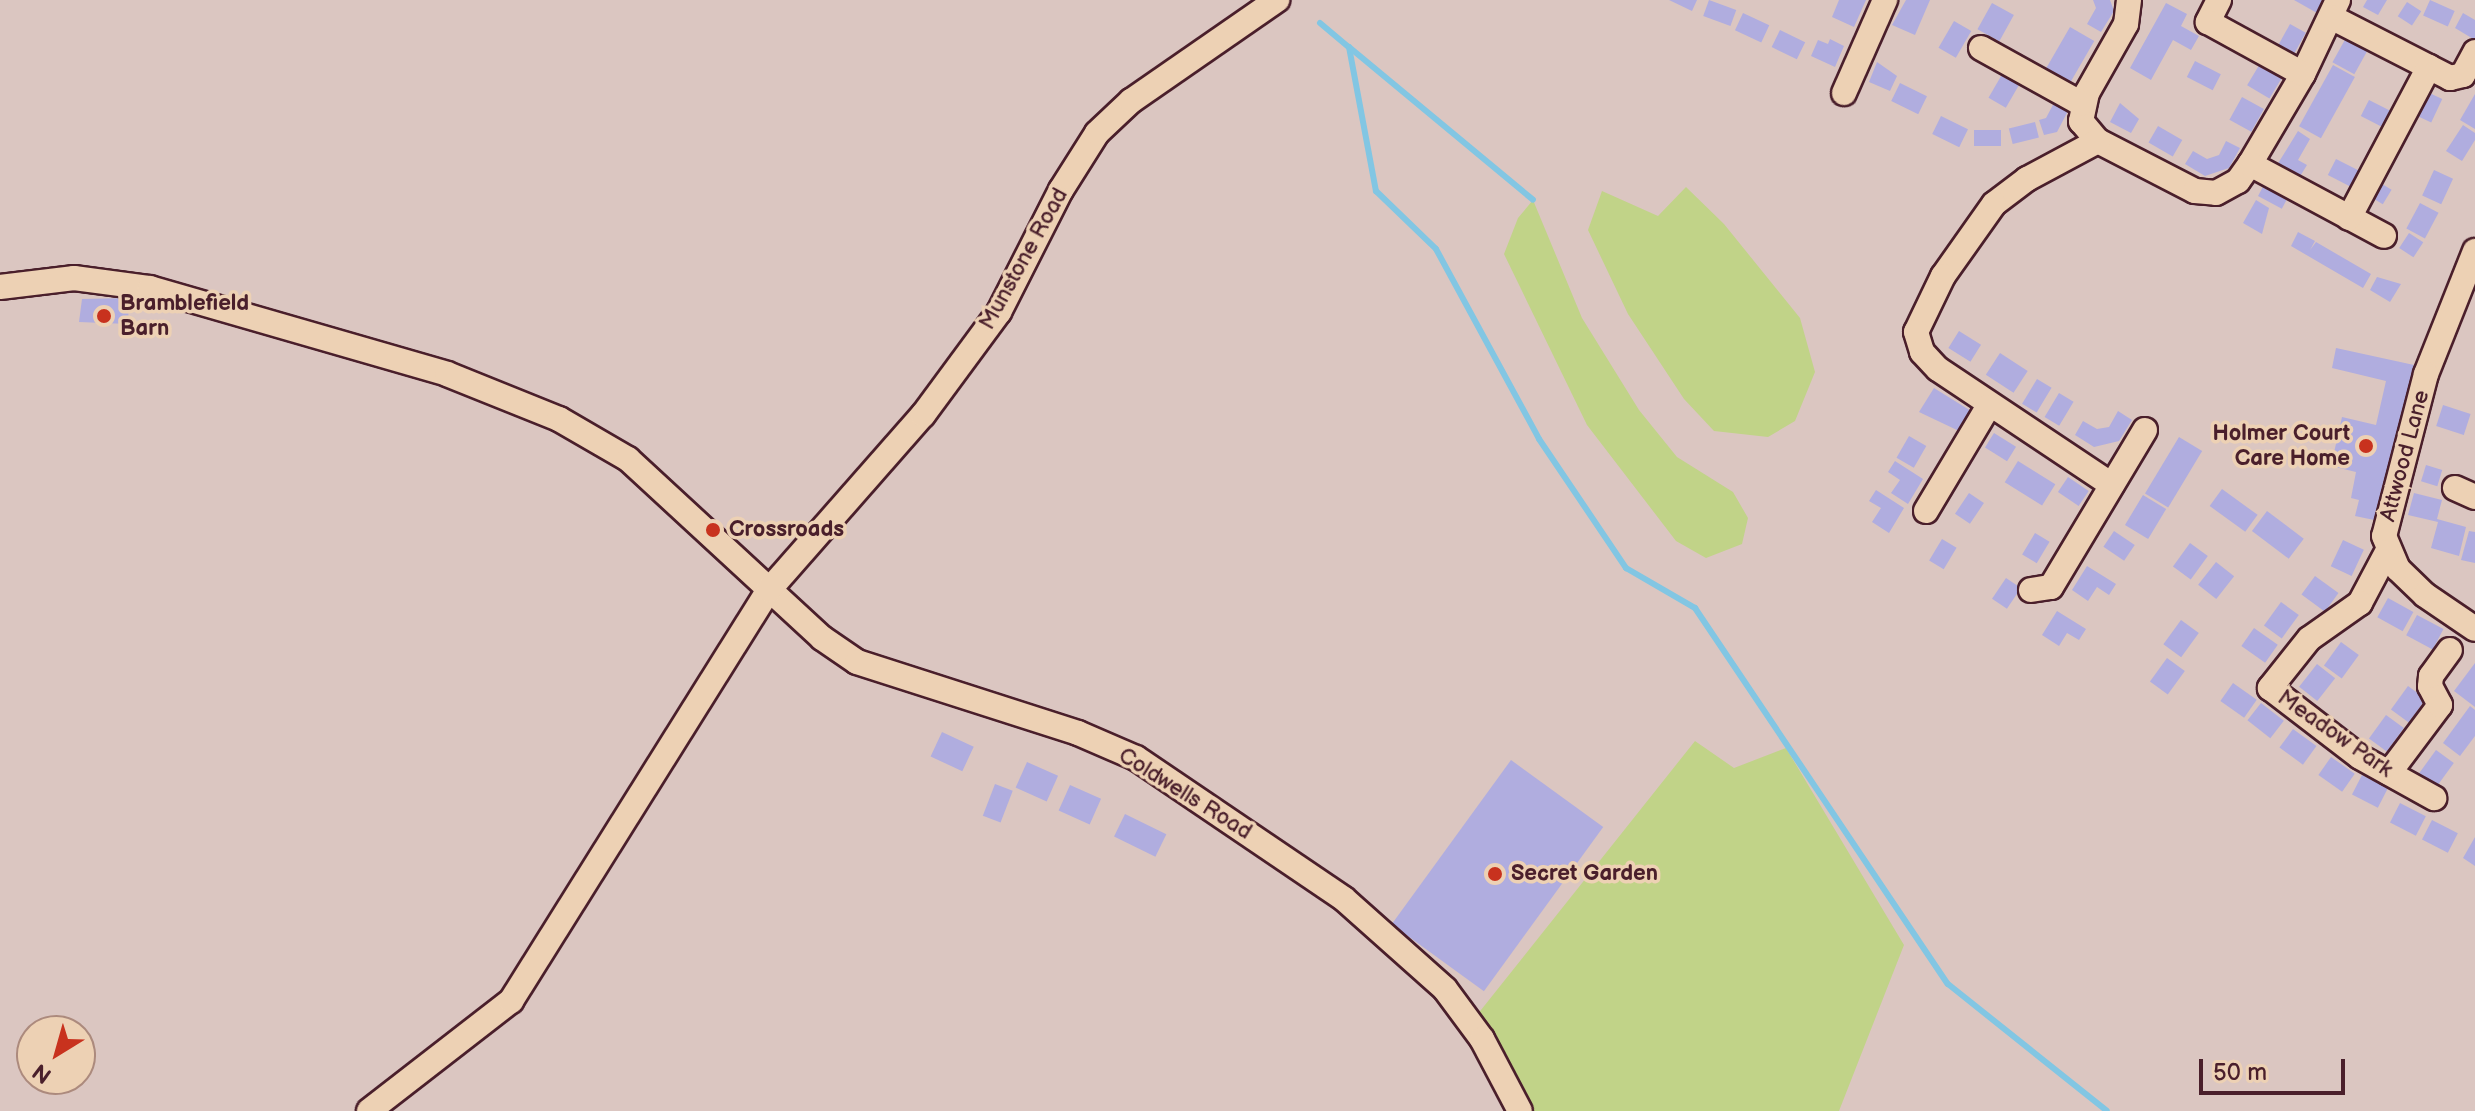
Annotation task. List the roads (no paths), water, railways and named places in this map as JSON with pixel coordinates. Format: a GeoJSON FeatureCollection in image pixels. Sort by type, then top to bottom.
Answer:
{"type":"FeatureCollection","features":[{"type":"Feature","properties":{"kind":"street","name":"Munstone Road"},"geometry":{"type":"LineString","coordinates":[[369,1111],[511,1001],[769,590],[923,415],[999,312],[1061,190],[1097,133],[1131,101],[1277,0]]}},
{"type":"Feature","properties":{"kind":"street"},"geometry":{"type":"LineString","coordinates":[[1844,93],[1885,0]]}},
{"type":"Feature","properties":{"kind":"street"},"geometry":{"type":"LineString","coordinates":[[2129,0],[2126,24],[2082,104],[2081,121],[2098,141],[2195,191],[2226,190],[2250,164],[2303,74],[2334,8],[2450,78],[2463,75],[2475,52]]}},
{"type":"Feature","properties":{"kind":"street"},"geometry":{"type":"LineString","coordinates":[[2219,0],[2208,22],[2303,74]]}},
{"type":"Feature","properties":{"kind":"street"},"geometry":{"type":"LineString","coordinates":[[1981,48],[2082,104]]}},
{"type":"Feature","properties":{"kind":"street"},"geometry":{"type":"LineString","coordinates":[[2349,218],[2429,67]]}},
{"type":"Feature","properties":{"kind":"street"},"geometry":{"type":"LineString","coordinates":[[2098,141],[2027,179],[1994,204],[1921,314],[1916,332],[1922,352],[1988,407],[2112,485]]}},
{"type":"Feature","properties":{"kind":"street"},"geometry":{"type":"LineString","coordinates":[[2250,164],[2384,236]]}},
{"type":"Feature","properties":{"kind":"street","name":"Attwood Lane"},"geometry":{"type":"LineString","coordinates":[[2475,251],[2426,374],[2390,508],[2387,552],[2425,595],[2475,629]]}},
{"type":"Feature","properties":{"kind":"street","name":"Coldwells Road"},"geometry":{"type":"LineString","coordinates":[[0,287],[74,278],[150,288],[447,374],[559,419],[628,459],[769,590],[857,662],[1078,733],[1136,758],[1344,899],[1445,989],[1482,1039],[1520,1111]]}},
{"type":"Feature","properties":{"kind":"street"},"geometry":{"type":"LineString","coordinates":[[1926,511],[1988,407]]}},
{"type":"Feature","properties":{"kind":"street"},"geometry":{"type":"LineString","coordinates":[[2031,590],[2051,587],[2145,430]]}},
{"type":"Feature","properties":{"kind":"street","name":"Meadow Park"},"geometry":{"type":"LineString","coordinates":[[2387,552],[2360,603],[2309,639],[2270,688],[2389,773],[2434,798]]}},
{"type":"Feature","properties":{"kind":"street"},"geometry":{"type":"LineString","coordinates":[[2389,773],[2440,705],[2430,686],[2431,676],[2450,650]]}},
{"type":"Feature","properties":{"kind":"waterway"},"geometry":{"type":"LineString","coordinates":[[1320,23],[1349,47],[1376,191],[1436,249],[1539,439],[1626,568],[1695,608],[1948,984],[2107,1111]]}},
{"type":"Feature","properties":{"kind":"waterway"},"geometry":{"type":"LineString","coordinates":[[1349,47],[1533,200]]}},
{"type":"Feature","properties":{"kind":"place","name":"Bramblefield Barn"},"geometry":{"type":"Point","coordinates":[104,316]}},
{"type":"Feature","properties":{"kind":"place","name":"Holmer Court Care Home"},"geometry":{"type":"Point","coordinates":[2366,446]}},
{"type":"Feature","properties":{"kind":"place","name":"Crossroads"},"geometry":{"type":"Point","coordinates":[713,530]}},
{"type":"Feature","properties":{"kind":"place","name":"Secret Garden"},"geometry":{"type":"Point","coordinates":[1495,874]}}]}
